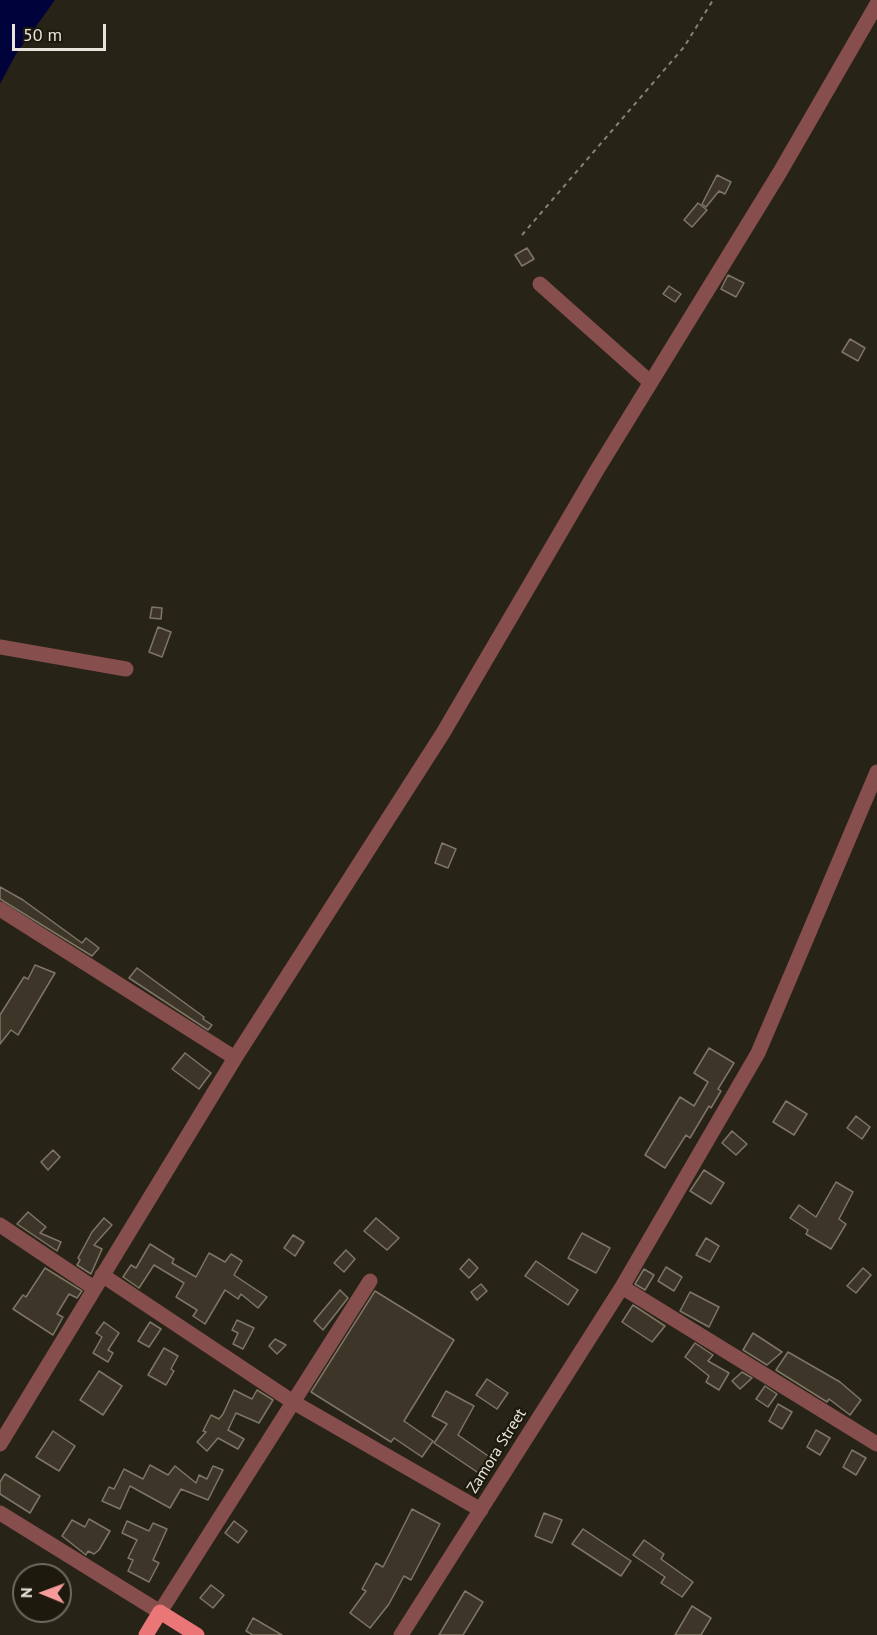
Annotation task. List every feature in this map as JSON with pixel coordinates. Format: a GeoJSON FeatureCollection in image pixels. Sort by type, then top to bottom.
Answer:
{"type":"FeatureCollection","features":[{"type":"Feature","properties":{"kind":"main road"},"geometry":{"type":"LineString","coordinates":[[146,1635],[160,1612],[197,1635]]}},
{"type":"Feature","properties":{"kind":"street"},"geometry":{"type":"LineString","coordinates":[[0,1444],[236,1058],[442,733],[650,382],[780,172],[877,4]]}},
{"type":"Feature","properties":{"kind":"street"},"geometry":{"type":"LineString","coordinates":[[540,284],[650,382]]}},
{"type":"Feature","properties":{"kind":"street"},"geometry":{"type":"LineString","coordinates":[[0,647],[126,669]]}},
{"type":"Feature","properties":{"kind":"street","name":"Zamora Street"},"geometry":{"type":"LineString","coordinates":[[402,1635],[622,1287],[767,1035],[877,772]]}},
{"type":"Feature","properties":{"kind":"street"},"geometry":{"type":"LineString","coordinates":[[0,909],[236,1058]]}},
{"type":"Feature","properties":{"kind":"street"},"geometry":{"type":"LineString","coordinates":[[0,1226],[98,1282],[293,1402],[481,1510]]}},
{"type":"Feature","properties":{"kind":"street"},"geometry":{"type":"LineString","coordinates":[[0,1513],[160,1612],[370,1281]]}},
{"type":"Feature","properties":{"kind":"street"},"geometry":{"type":"LineString","coordinates":[[622,1287],[877,1444]]}},
{"type":"Feature","properties":{"kind":"path"},"geometry":{"type":"LineString","coordinates":[[522,235],[684,47],[713,0]]}},
{"type":"Feature","properties":{"kind":"shaded area"},"geometry":{"type":"Polygon","coordinates":[[[0,0],[55,0],[16,54],[0,84],[0,0]]]}},
{"type":"Feature","properties":{"kind":"building"},"geometry":{"type":"Polygon","coordinates":[[[717,175],[731,182],[725,194],[719,191],[706,207],[702,204],[717,175]]]}},
{"type":"Feature","properties":{"kind":"building"},"geometry":{"type":"Polygon","coordinates":[[[698,203],[707,210],[692,227],[684,220],[698,203]]]}},
{"type":"Feature","properties":{"kind":"building"},"geometry":{"type":"Polygon","coordinates":[[[527,248],[534,259],[522,266],[515,255],[527,248]]]}},
{"type":"Feature","properties":{"kind":"building"},"geometry":{"type":"Polygon","coordinates":[[[728,275],[744,283],[736,297],[721,289],[728,275]]]}},
{"type":"Feature","properties":{"kind":"building"},"geometry":{"type":"Polygon","coordinates":[[[669,286],[681,294],[675,302],[663,294],[669,286]]]}},
{"type":"Feature","properties":{"kind":"building"},"geometry":{"type":"Polygon","coordinates":[[[850,339],[865,348],[858,361],[842,352],[850,339]]]}},
{"type":"Feature","properties":{"kind":"building"},"geometry":{"type":"Polygon","coordinates":[[[152,607],[162,608],[161,619],[150,618],[152,607]]]}},
{"type":"Feature","properties":{"kind":"building"},"geometry":{"type":"Polygon","coordinates":[[[158,627],[171,632],[162,657],[149,652],[158,627]]]}},
{"type":"Feature","properties":{"kind":"building"},"geometry":{"type":"Polygon","coordinates":[[[442,843],[456,849],[448,868],[435,863],[442,843]]]}},
{"type":"Feature","properties":{"kind":"building"},"geometry":{"type":"Polygon","coordinates":[[[0,887],[23,900],[82,943],[86,938],[99,948],[92,956],[0,899],[0,887]]]}},
{"type":"Feature","properties":{"kind":"building"},"geometry":{"type":"Polygon","coordinates":[[[35,965],[55,973],[18,1035],[11,1030],[0,1044],[0,1015],[24,977],[28,979],[35,965]]]}},
{"type":"Feature","properties":{"kind":"building"},"geometry":{"type":"Polygon","coordinates":[[[137,968],[204,1017],[203,1019],[212,1025],[208,1030],[129,978],[137,968]]]}},
{"type":"Feature","properties":{"kind":"building"},"geometry":{"type":"Polygon","coordinates":[[[709,1048],[734,1063],[718,1089],[721,1091],[711,1108],[709,1106],[690,1138],[686,1135],[665,1168],[645,1155],[680,1097],[694,1106],[708,1082],[694,1073],[709,1048]]]}},
{"type":"Feature","properties":{"kind":"building"},"geometry":{"type":"Polygon","coordinates":[[[185,1053],[211,1073],[199,1089],[172,1069],[185,1053]]]}},
{"type":"Feature","properties":{"kind":"building"},"geometry":{"type":"Polygon","coordinates":[[[786,1101],[807,1114],[794,1135],[773,1122],[786,1101]]]}},
{"type":"Feature","properties":{"kind":"building"},"geometry":{"type":"Polygon","coordinates":[[[856,1116],[870,1127],[862,1139],[847,1128],[856,1116]]]}},
{"type":"Feature","properties":{"kind":"building"},"geometry":{"type":"Polygon","coordinates":[[[732,1131],[747,1144],[736,1155],[722,1143],[732,1131]]]}},
{"type":"Feature","properties":{"kind":"building"},"geometry":{"type":"Polygon","coordinates":[[[53,1150],[60,1157],[48,1170],[41,1162],[53,1150]]]}},
{"type":"Feature","properties":{"kind":"building"},"geometry":{"type":"Polygon","coordinates":[[[704,1170],[724,1183],[711,1204],[690,1191],[704,1170]]]}},
{"type":"Feature","properties":{"kind":"building"},"geometry":{"type":"Polygon","coordinates":[[[836,1182],[853,1192],[839,1219],[846,1224],[831,1249],[806,1234],[808,1230],[790,1218],[799,1205],[816,1217],[836,1182]]]}},
{"type":"Feature","properties":{"kind":"building"},"geometry":{"type":"Polygon","coordinates":[[[28,1212],[46,1227],[40,1233],[61,1242],[57,1251],[17,1224],[28,1212]]]}},
{"type":"Feature","properties":{"kind":"building"},"geometry":{"type":"Polygon","coordinates":[[[104,1218],[112,1225],[94,1245],[102,1249],[91,1274],[77,1265],[80,1260],[78,1258],[92,1232],[104,1218]]]}},
{"type":"Feature","properties":{"kind":"building"},"geometry":{"type":"Polygon","coordinates":[[[376,1218],[399,1238],[387,1250],[364,1231],[376,1218]]]}},
{"type":"Feature","properties":{"kind":"building"},"geometry":{"type":"Polygon","coordinates":[[[582,1233],[610,1248],[596,1273],[568,1258],[582,1233]]]}},
{"type":"Feature","properties":{"kind":"building"},"geometry":{"type":"Polygon","coordinates":[[[293,1235],[304,1242],[295,1256],[284,1248],[293,1235]]]}},
{"type":"Feature","properties":{"kind":"building"},"geometry":{"type":"Polygon","coordinates":[[[706,1238],[719,1246],[710,1262],[696,1255],[706,1238]]]}},
{"type":"Feature","properties":{"kind":"building"},"geometry":{"type":"Polygon","coordinates":[[[150,1244],[174,1259],[172,1263],[196,1277],[209,1253],[225,1262],[231,1254],[242,1261],[234,1275],[267,1297],[258,1308],[241,1294],[238,1299],[225,1290],[205,1324],[193,1316],[197,1310],[176,1297],[184,1283],[154,1265],[139,1288],[123,1277],[131,1265],[136,1268],[150,1244]]]}},
{"type":"Feature","properties":{"kind":"building"},"geometry":{"type":"Polygon","coordinates":[[[346,1250],[355,1259],[344,1272],[334,1263],[346,1250]]]}},
{"type":"Feature","properties":{"kind":"building"},"geometry":{"type":"Polygon","coordinates":[[[469,1259],[478,1268],[469,1278],[460,1269],[469,1259]]]}},
{"type":"Feature","properties":{"kind":"building"},"geometry":{"type":"Polygon","coordinates":[[[536,1261],[578,1290],[568,1305],[525,1276],[536,1261]]]}},
{"type":"Feature","properties":{"kind":"building"},"geometry":{"type":"Polygon","coordinates":[[[666,1267],[682,1277],[674,1291],[658,1281],[666,1267]]]}},
{"type":"Feature","properties":{"kind":"building"},"geometry":{"type":"Polygon","coordinates":[[[45,1268],[82,1291],[77,1298],[69,1294],[57,1314],[63,1317],[53,1335],[13,1309],[23,1295],[26,1297],[45,1268]]]}},
{"type":"Feature","properties":{"kind":"building"},"geometry":{"type":"Polygon","coordinates":[[[863,1268],[871,1275],[856,1293],[847,1286],[863,1268]]]}},
{"type":"Feature","properties":{"kind":"building"},"geometry":{"type":"Polygon","coordinates":[[[644,1269],[654,1275],[645,1290],[635,1284],[644,1269]]]}},
{"type":"Feature","properties":{"kind":"building"},"geometry":{"type":"Polygon","coordinates":[[[481,1284],[487,1291],[477,1300],[471,1292],[481,1284]]]}},
{"type":"Feature","properties":{"kind":"building"},"geometry":{"type":"Polygon","coordinates":[[[340,1290],[348,1298],[323,1330],[314,1321],[340,1290]]]}},
{"type":"Feature","properties":{"kind":"building"},"geometry":{"type":"Polygon","coordinates":[[[375,1291],[454,1340],[404,1421],[433,1441],[422,1457],[394,1438],[391,1442],[311,1392],[375,1291]]]}},
{"type":"Feature","properties":{"kind":"building"},"geometry":{"type":"Polygon","coordinates":[[[690,1292],[719,1307],[709,1327],[680,1311],[690,1292]]]}},
{"type":"Feature","properties":{"kind":"building"},"geometry":{"type":"Polygon","coordinates":[[[633,1305],[665,1326],[652,1342],[622,1322],[633,1305]]]}},
{"type":"Feature","properties":{"kind":"building"},"geometry":{"type":"Polygon","coordinates":[[[237,1320],[254,1328],[243,1349],[233,1344],[238,1333],[232,1330],[237,1320]]]}},
{"type":"Feature","properties":{"kind":"building"},"geometry":{"type":"Polygon","coordinates":[[[104,1322],[119,1333],[108,1350],[113,1353],[108,1362],[93,1353],[102,1337],[96,1333],[104,1322]]]}},
{"type":"Feature","properties":{"kind":"building"},"geometry":{"type":"Polygon","coordinates":[[[150,1322],[161,1329],[149,1347],[138,1341],[150,1322]]]}},
{"type":"Feature","properties":{"kind":"building"},"geometry":{"type":"Polygon","coordinates":[[[753,1333],[782,1352],[767,1365],[743,1350],[753,1333]]]}},
{"type":"Feature","properties":{"kind":"building"},"geometry":{"type":"Polygon","coordinates":[[[275,1339],[286,1345],[277,1354],[269,1346],[275,1339]]]}},
{"type":"Feature","properties":{"kind":"building"},"geometry":{"type":"Polygon","coordinates":[[[695,1343],[713,1355],[708,1361],[729,1373],[719,1390],[706,1382],[709,1376],[685,1357],[695,1343]]]}},
{"type":"Feature","properties":{"kind":"building"},"geometry":{"type":"Polygon","coordinates":[[[164,1348],[178,1356],[171,1369],[174,1371],[166,1385],[148,1375],[164,1348]]]}},
{"type":"Feature","properties":{"kind":"building"},"geometry":{"type":"Polygon","coordinates":[[[788,1352],[840,1382],[861,1400],[850,1415],[829,1399],[827,1402],[776,1370],[788,1352]]]}},
{"type":"Feature","properties":{"kind":"building"},"geometry":{"type":"Polygon","coordinates":[[[99,1371],[122,1386],[103,1415],[80,1400],[99,1371]]]}},
{"type":"Feature","properties":{"kind":"building"},"geometry":{"type":"Polygon","coordinates":[[[742,1372],[752,1378],[740,1389],[732,1381],[742,1372]]]}},
{"type":"Feature","properties":{"kind":"building"},"geometry":{"type":"Polygon","coordinates":[[[487,1379],[508,1393],[497,1409],[476,1395],[487,1379]]]}},
{"type":"Feature","properties":{"kind":"building"},"geometry":{"type":"Polygon","coordinates":[[[765,1386],[777,1394],[768,1407],[756,1399],[765,1386]]]}},
{"type":"Feature","properties":{"kind":"building"},"geometry":{"type":"Polygon","coordinates":[[[234,1390],[252,1399],[257,1390],[273,1400],[259,1423],[236,1413],[228,1430],[244,1439],[238,1449],[218,1438],[207,1451],[197,1442],[206,1432],[203,1431],[211,1415],[219,1419],[223,1414],[234,1390]]]}},
{"type":"Feature","properties":{"kind":"building"},"geometry":{"type":"Polygon","coordinates":[[[446,1391],[474,1406],[458,1435],[491,1458],[480,1474],[434,1443],[447,1424],[432,1416],[446,1391]]]}},
{"type":"Feature","properties":{"kind":"building"},"geometry":{"type":"Polygon","coordinates":[[[778,1404],[792,1412],[782,1429],[769,1421],[778,1404]]]}},
{"type":"Feature","properties":{"kind":"building"},"geometry":{"type":"Polygon","coordinates":[[[816,1430],[830,1438],[820,1455],[807,1447],[816,1430]]]}},
{"type":"Feature","properties":{"kind":"building"},"geometry":{"type":"Polygon","coordinates":[[[53,1431],[75,1446],[59,1471],[36,1457],[53,1431]]]}},
{"type":"Feature","properties":{"kind":"building"},"geometry":{"type":"Polygon","coordinates":[[[852,1450],[866,1458],[856,1475],[843,1467],[852,1450]]]}},
{"type":"Feature","properties":{"kind":"building"},"geometry":{"type":"Polygon","coordinates":[[[150,1465],[168,1475],[175,1466],[196,1483],[199,1475],[207,1479],[213,1466],[223,1470],[208,1500],[181,1489],[170,1508],[130,1486],[120,1509],[102,1501],[109,1487],[114,1489],[124,1469],[143,1479],[150,1465]]]}},
{"type":"Feature","properties":{"kind":"building"},"geometry":{"type":"Polygon","coordinates":[[[5,1474],[40,1496],[30,1513],[0,1494],[0,1482],[5,1474]]]}},
{"type":"Feature","properties":{"kind":"building"},"geometry":{"type":"Polygon","coordinates":[[[412,1509],[440,1524],[411,1580],[404,1576],[389,1604],[370,1628],[350,1613],[366,1591],[362,1589],[376,1563],[383,1567],[412,1509]]]}},
{"type":"Feature","properties":{"kind":"building"},"geometry":{"type":"Polygon","coordinates":[[[544,1513],[562,1520],[552,1543],[535,1536],[544,1513]]]}},
{"type":"Feature","properties":{"kind":"building"},"geometry":{"type":"Polygon","coordinates":[[[89,1519],[110,1531],[99,1550],[94,1554],[88,1551],[86,1555],[62,1536],[72,1520],[85,1527],[89,1519]]]}},
{"type":"Feature","properties":{"kind":"building"},"geometry":{"type":"Polygon","coordinates":[[[127,1521],[149,1531],[153,1523],[167,1529],[153,1560],[159,1563],[149,1582],[128,1571],[133,1560],[128,1558],[137,1540],[122,1533],[127,1521]]]}},
{"type":"Feature","properties":{"kind":"building"},"geometry":{"type":"Polygon","coordinates":[[[234,1521],[247,1531],[238,1543],[225,1533],[234,1521]]]}},
{"type":"Feature","properties":{"kind":"building"},"geometry":{"type":"Polygon","coordinates":[[[583,1529],[631,1561],[621,1576],[572,1544],[583,1529]]]}},
{"type":"Feature","properties":{"kind":"building"},"geometry":{"type":"Polygon","coordinates":[[[644,1540],[664,1554],[661,1559],[693,1582],[682,1597],[661,1583],[665,1577],[633,1555],[644,1540]]]}},
{"type":"Feature","properties":{"kind":"building"},"geometry":{"type":"Polygon","coordinates":[[[211,1585],[224,1595],[213,1608],[200,1598],[211,1585]]]}},
{"type":"Feature","properties":{"kind":"building"},"geometry":{"type":"Polygon","coordinates":[[[465,1591],[483,1602],[463,1635],[439,1635],[465,1591]]]}},
{"type":"Feature","properties":{"kind":"building"},"geometry":{"type":"Polygon","coordinates":[[[692,1606],[711,1618],[701,1635],[675,1635],[692,1606]]]}},
{"type":"Feature","properties":{"kind":"building"},"geometry":{"type":"Polygon","coordinates":[[[253,1618],[282,1635],[253,1635],[246,1631],[253,1618]]]}}]}
